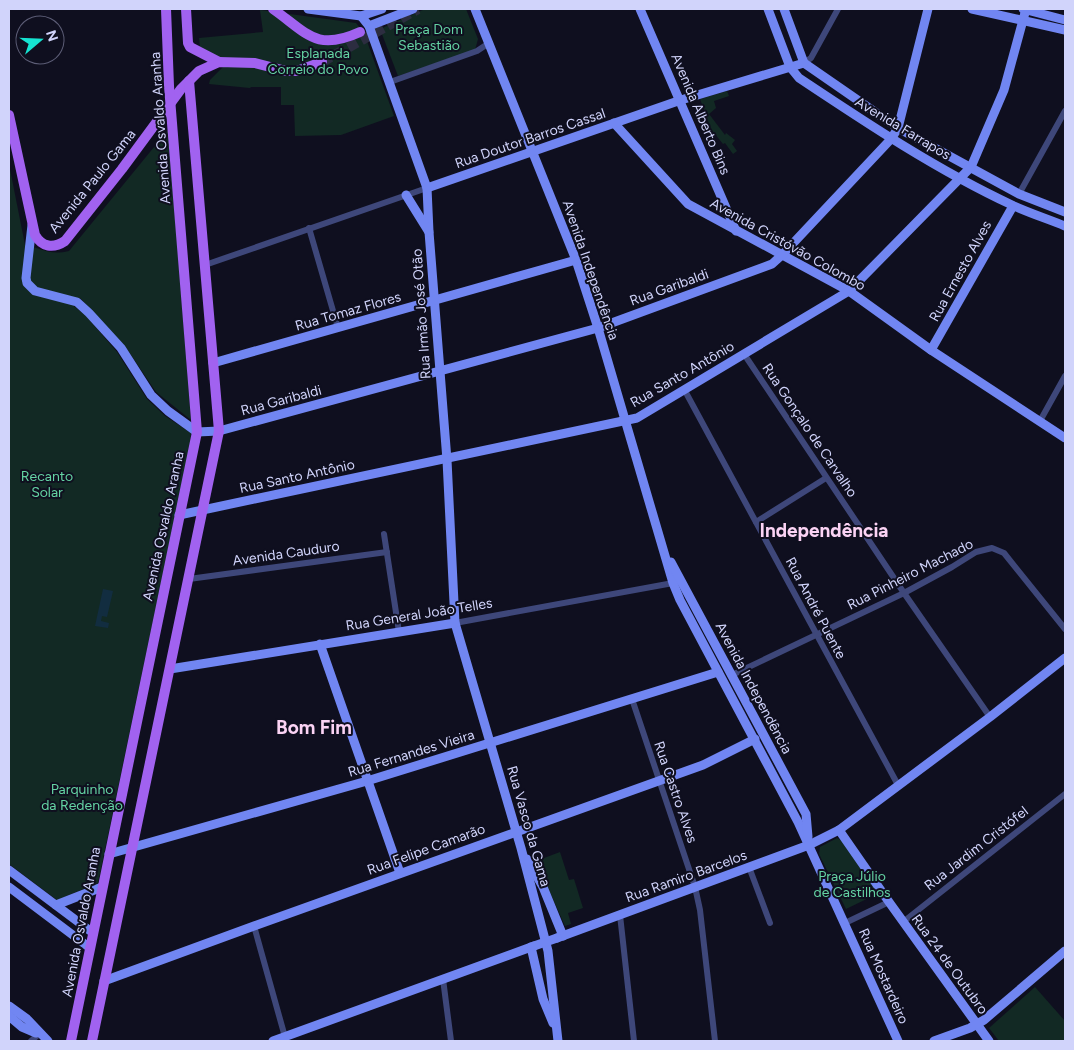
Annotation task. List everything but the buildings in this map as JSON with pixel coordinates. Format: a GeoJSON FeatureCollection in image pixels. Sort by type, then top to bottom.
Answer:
{"type":"FeatureCollection","features":[{"type":"Feature","properties":{"kind":"main road","name":"Avenida Osvaldo Aranha"},"geometry":{"type":"LineString","coordinates":[[71,1041],[108,854],[197,432],[172,121],[166,9]]}},
{"type":"Feature","properties":{"kind":"main road"},"geometry":{"type":"LineString","coordinates":[[186,9],[188,43],[190,47],[219,62],[255,63],[286,71],[297,71],[322,62]]}},
{"type":"Feature","properties":{"kind":"main road"},"geometry":{"type":"LineString","coordinates":[[273,9],[314,39],[324,41],[336,40],[360,32]]}},
{"type":"Feature","properties":{"kind":"main road","name":"Avenida Paulo Gama"},"geometry":{"type":"LineString","coordinates":[[32,225],[34,235],[42,244],[55,246],[65,241],[189,80],[199,71],[219,62]]}},
{"type":"Feature","properties":{"kind":"main road"},"geometry":{"type":"LineString","coordinates":[[92,1041],[219,431],[189,80]]}},
{"type":"Feature","properties":{"kind":"main road"},"geometry":{"type":"LineString","coordinates":[[9,115],[32,225]]}},
{"type":"Feature","properties":{"kind":"main road"},"geometry":{"type":"LineString","coordinates":[[154,126],[172,121]]}},
{"type":"Feature","properties":{"kind":"street"},"geometry":{"type":"LineString","coordinates":[[308,9],[361,16],[382,9]]}},
{"type":"Feature","properties":{"kind":"street"},"geometry":{"type":"LineString","coordinates":[[373,27],[413,9]]}},
{"type":"Feature","properties":{"kind":"street","name":"Avenida Independência"},"geometry":{"type":"LineString","coordinates":[[475,9],[576,260],[598,328],[673,583],[680,600],[809,845],[845,923]]}},
{"type":"Feature","properties":{"kind":"street","name":"Avenida Alberto Bins"},"geometry":{"type":"LineString","coordinates":[[640,9],[681,100],[736,231]]}},
{"type":"Feature","properties":{"kind":"street","name":"Avenida Farrapos"},"geometry":{"type":"LineString","coordinates":[[768,9],[790,67],[799,78],[891,140],[1013,206],[1065,226]]}},
{"type":"Feature","properties":{"kind":"street"},"geometry":{"type":"LineString","coordinates":[[784,9],[804,62],[811,58],[838,9]]}},
{"type":"Feature","properties":{"kind":"street","name":"Rua Garibaldi"},"geometry":{"type":"LineString","coordinates":[[197,432],[219,431],[598,328],[772,264],[891,140],[898,128],[928,9]]}},
{"type":"Feature","properties":{"kind":"street"},"geometry":{"type":"LineString","coordinates":[[972,9],[1065,30]]}},
{"type":"Feature","properties":{"kind":"street"},"geometry":{"type":"LineString","coordinates":[[1025,9],[1065,20]]}},
{"type":"Feature","properties":{"kind":"street","name":"Rua Santo Antônio"},"geometry":{"type":"LineString","coordinates":[[179,515],[447,460],[637,418],[849,291],[971,167],[1004,90],[1025,9]]}},
{"type":"Feature","properties":{"kind":"street","name":"Rua Irmão José Otão"},"geometry":{"type":"LineString","coordinates":[[361,16],[373,27],[390,82],[428,188],[429,232],[447,460],[455,623]]}},
{"type":"Feature","properties":{"kind":"street"},"geometry":{"type":"LineString","coordinates":[[390,82],[477,51],[489,43]]}},
{"type":"Feature","properties":{"kind":"street","name":"Rua Doutor Barros Cassal"},"geometry":{"type":"LineString","coordinates":[[205,265],[681,100],[804,62]]}},
{"type":"Feature","properties":{"kind":"street","name":"Avenida Farrapos"},"geometry":{"type":"LineString","coordinates":[[804,62],[898,128],[1019,194],[1065,212]]}},
{"type":"Feature","properties":{"kind":"street"},"geometry":{"type":"LineString","coordinates":[[1019,194],[1065,111]]}},
{"type":"Feature","properties":{"kind":"street","name":"Avenida Cristóvão Colombo"},"geometry":{"type":"LineString","coordinates":[[614,123],[688,204],[849,291],[932,350],[1065,438]]}},
{"type":"Feature","properties":{"kind":"street"},"geometry":{"type":"LineString","coordinates":[[406,195],[429,232]]}},
{"type":"Feature","properties":{"kind":"street","name":"Rua Ernesto Alves"},"geometry":{"type":"LineString","coordinates":[[932,350],[1013,206]]}},
{"type":"Feature","properties":{"kind":"street"},"geometry":{"type":"LineString","coordinates":[[32,225],[26,278],[30,288],[77,302],[121,348],[151,395],[168,411],[197,432]]}},
{"type":"Feature","properties":{"kind":"street"},"geometry":{"type":"LineString","coordinates":[[309,228],[338,328]]}},
{"type":"Feature","properties":{"kind":"street","name":"Rua Tomaz Flores"},"geometry":{"type":"LineString","coordinates":[[213,363],[576,260]]}},
{"type":"Feature","properties":{"kind":"street","name":"Rua Gonçalo de Carvalho"},"geometry":{"type":"LineString","coordinates":[[744,354],[826,478],[990,717]]}},
{"type":"Feature","properties":{"kind":"street"},"geometry":{"type":"LineString","coordinates":[[1040,421],[1065,376]]}},
{"type":"Feature","properties":{"kind":"street","name":"Rua André Puente"},"geometry":{"type":"LineString","coordinates":[[684,389],[898,785]]}},
{"type":"Feature","properties":{"kind":"street"},"geometry":{"type":"LineString","coordinates":[[756,522],[826,478]]}},
{"type":"Feature","properties":{"kind":"street"},"geometry":{"type":"LineString","coordinates":[[384,534],[399,632]]}},
{"type":"Feature","properties":{"kind":"street","name":"Avenida Independência"},"geometry":{"type":"LineString","coordinates":[[663,547],[806,814],[809,845]]}},
{"type":"Feature","properties":{"kind":"street","name":"Rua Pinheiro Machado"},"geometry":{"type":"LineString","coordinates":[[732,675],[904,593],[976,552],[992,548],[1004,554],[1065,629]]}},
{"type":"Feature","properties":{"kind":"street","name":"Avenida Cauduro"},"geometry":{"type":"LineString","coordinates":[[189,579],[387,552]]}},
{"type":"Feature","properties":{"kind":"street","name":"Rua General João Telles"},"geometry":{"type":"LineString","coordinates":[[170,669],[455,623],[673,583]]}},
{"type":"Feature","properties":{"kind":"street","name":"Rua Vasco da Gama"},"geometry":{"type":"LineString","coordinates":[[455,623],[517,832],[548,951],[557,1037]]}},
{"type":"Feature","properties":{"kind":"street"},"geometry":{"type":"LineString","coordinates":[[320,644],[400,874]]}},
{"type":"Feature","properties":{"kind":"street","name":"Rua Ramiro Barcelos"},"geometry":{"type":"LineString","coordinates":[[273,1041],[842,834],[898,785],[990,717],[1065,658]]}},
{"type":"Feature","properties":{"kind":"street","name":"Rua Fernandes Vieira"},"geometry":{"type":"LineString","coordinates":[[108,854],[367,781],[718,672]]}},
{"type":"Feature","properties":{"kind":"street","name":"Rua Castro Alves"},"geometry":{"type":"LineString","coordinates":[[632,700],[695,887],[700,910],[715,1041]]}},
{"type":"Feature","properties":{"kind":"street","name":"Rua Felipe Camarão"},"geometry":{"type":"LineString","coordinates":[[104,981],[703,765],[754,739]]}},
{"type":"Feature","properties":{"kind":"street","name":"Rua Jardim Cristófel"},"geometry":{"type":"LineString","coordinates":[[902,922],[1065,794]]}},
{"type":"Feature","properties":{"kind":"street"},"geometry":{"type":"LineString","coordinates":[[842,834],[889,902],[845,923]]}},
{"type":"Feature","properties":{"kind":"street","name":"Rua Ramiro Barcelos"},"geometry":{"type":"LineString","coordinates":[[814,855],[818,845],[836,835],[842,834]]}},
{"type":"Feature","properties":{"kind":"street"},"geometry":{"type":"LineString","coordinates":[[521,848],[543,887],[560,937]]}},
{"type":"Feature","properties":{"kind":"street"},"geometry":{"type":"LineString","coordinates":[[749,867],[770,923]]}},
{"type":"Feature","properties":{"kind":"street"},"geometry":{"type":"LineString","coordinates":[[9,870],[93,933]]}},
{"type":"Feature","properties":{"kind":"street"},"geometry":{"type":"LineString","coordinates":[[9,887],[90,948]]}},
{"type":"Feature","properties":{"kind":"street"},"geometry":{"type":"LineString","coordinates":[[56,905],[102,887]]}},
{"type":"Feature","properties":{"kind":"street","name":"Rua 24 de Outubro"},"geometry":{"type":"LineString","coordinates":[[889,902],[990,1041]]}},
{"type":"Feature","properties":{"kind":"street"},"geometry":{"type":"LineString","coordinates":[[620,915],[634,1041]]}},
{"type":"Feature","properties":{"kind":"street"},"geometry":{"type":"LineString","coordinates":[[62,927],[68,926],[72,917]]}},
{"type":"Feature","properties":{"kind":"street","name":"Rua Mostardeiro"},"geometry":{"type":"LineString","coordinates":[[845,923],[898,1041]]}},
{"type":"Feature","properties":{"kind":"street"},"geometry":{"type":"LineString","coordinates":[[254,926],[284,1037]]}},
{"type":"Feature","properties":{"kind":"street"},"geometry":{"type":"LineString","coordinates":[[532,947],[543,999],[557,1037]]}},
{"type":"Feature","properties":{"kind":"street"},"geometry":{"type":"LineString","coordinates":[[934,1041],[984,1020],[1065,951]]}},
{"type":"Feature","properties":{"kind":"street"},"geometry":{"type":"LineString","coordinates":[[443,979],[450,1041]]}},
{"type":"Feature","properties":{"kind":"street"},"geometry":{"type":"LineString","coordinates":[[9,1006],[27,1020],[48,1041]]}},
{"type":"Feature","properties":{"kind":"street"},"geometry":{"type":"LineString","coordinates":[[9,1016],[22,1027],[39,1034]]}},
{"type":"Feature","properties":{"kind":"street"},"geometry":{"type":"LineString","coordinates":[[31,1041],[39,1034]]}},
{"type":"Feature","properties":{"kind":"green space","name":"Praça Dom Sebastião"},"geometry":{"type":"Polygon","coordinates":[[[425,9],[466,9],[478,39],[475,50],[398,76],[380,29],[425,9]]]}},
{"type":"Feature","properties":{"kind":"green space","name":"Esplanada Correio do Povo"},"geometry":{"type":"Polygon","coordinates":[[[260,10],[356,23],[364,33],[394,116],[341,135],[295,136],[294,105],[281,105],[281,87],[250,88],[209,84],[210,80],[226,64],[200,48],[199,38],[263,32],[260,10]]]}},
{"type":"Feature","properties":{"kind":"green space"},"geometry":{"type":"Polygon","coordinates":[[[727,91],[729,96],[714,101],[716,108],[709,114],[725,135],[726,133],[735,140],[732,144],[737,151],[733,154],[711,129],[700,99],[727,91]]]}},
{"type":"Feature","properties":{"kind":"green space"},"geometry":{"type":"Polygon","coordinates":[[[168,130],[191,420],[156,392],[125,346],[80,298],[74,306],[86,316],[117,352],[147,399],[165,416],[191,433],[98,883],[57,900],[9,864],[9,164],[25,245],[56,253],[69,251],[168,130]]]}},
{"type":"Feature","properties":{"kind":"green space","name":"Praça Júlio de Castilhos"},"geometry":{"type":"Polygon","coordinates":[[[837,838],[843,841],[879,893],[846,909],[819,854],[820,847],[837,838]]]}},
{"type":"Feature","properties":{"kind":"green space"},"geometry":{"type":"Polygon","coordinates":[[[560,852],[569,880],[574,879],[583,908],[568,913],[571,924],[565,926],[536,861],[560,852]]]}},
{"type":"Feature","properties":{"kind":"green space"},"geometry":{"type":"Polygon","coordinates":[[[1035,987],[1065,1021],[1065,1041],[999,1041],[989,1028],[1035,987]]]}},
{"type":"Feature","properties":{"kind":"water"},"geometry":{"type":"Polygon","coordinates":[[[103,589],[113,591],[107,617],[102,616],[101,621],[109,623],[108,628],[95,626],[103,589]]]}},
{"type":"Feature","properties":{"kind":"tunnel"},"geometry":{"type":"LineString","coordinates":[[322,62],[418,9]]}},
{"type":"Feature","properties":{"kind":"district","name":"Independência"},"geometry":{"type":"Point","coordinates":[824,530]}},
{"type":"Feature","properties":{"kind":"district","name":"Bom Fim"},"geometry":{"type":"Point","coordinates":[314,727]}},
{"type":"Feature","properties":{"kind":"park label","name":"Recanto Solar"},"geometry":{"type":"Point","coordinates":[47,484]}},
{"type":"Feature","properties":{"kind":"park label","name":"Parquinho da Redenção"},"geometry":{"type":"Point","coordinates":[82,798]}}]}
